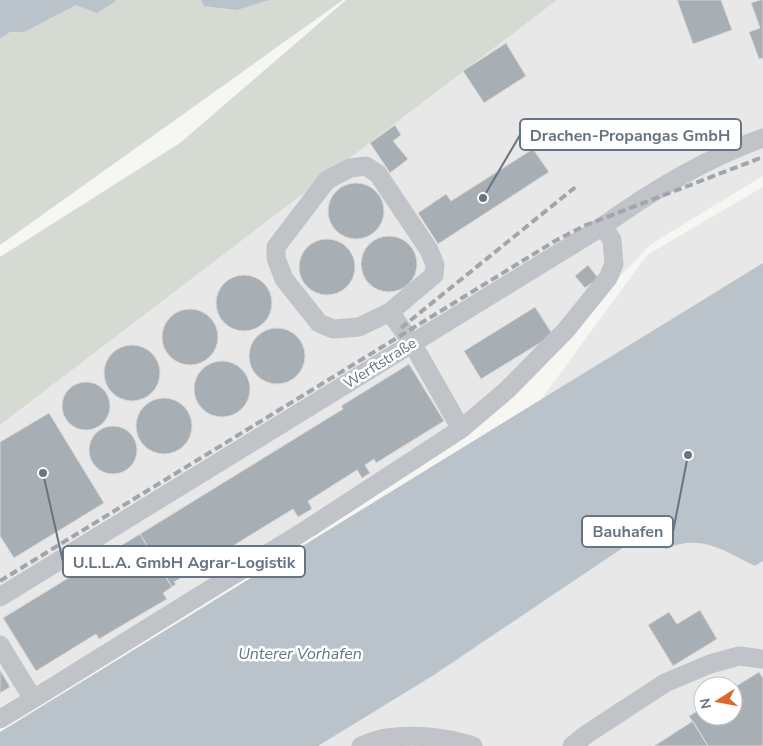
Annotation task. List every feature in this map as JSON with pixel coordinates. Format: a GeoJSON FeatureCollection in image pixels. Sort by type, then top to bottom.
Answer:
{"type":"FeatureCollection","features":[{"type":"Feature","properties":{"kind":"street","name":"Werftstraße"},"geometry":{"type":"LineString","coordinates":[[0,597],[603,226],[658,189],[718,156],[763,138]]}},
{"type":"Feature","properties":{"kind":"street"},"geometry":{"type":"LineString","coordinates":[[366,166],[378,174],[429,250],[435,265],[434,275],[390,312],[359,328],[333,328],[319,324],[284,279],[276,258],[276,247],[327,180],[350,168],[366,166]]}},
{"type":"Feature","properties":{"kind":"street"},"geometry":{"type":"LineString","coordinates":[[0,719],[310,528],[461,430],[507,390],[566,330],[608,278],[614,264],[612,240],[603,226]]}},
{"type":"Feature","properties":{"kind":"street"},"geometry":{"type":"LineString","coordinates":[[390,312],[412,344],[461,430]]}},
{"type":"Feature","properties":{"kind":"street"},"geometry":{"type":"LineString","coordinates":[[0,644],[33,699]]}},
{"type":"Feature","properties":{"kind":"street"},"geometry":{"type":"LineString","coordinates":[[572,746],[587,734],[665,683],[710,664],[739,656],[763,659]]}},
{"type":"Feature","properties":{"kind":"street"},"geometry":{"type":"LineString","coordinates":[[361,746],[386,738],[421,737],[454,740],[473,746]]}},
{"type":"Feature","properties":{"kind":"shaded area"},"geometry":{"type":"Polygon","coordinates":[[[0,0],[343,0],[0,245],[0,0]]]}},
{"type":"Feature","properties":{"kind":"shaded area"},"geometry":{"type":"Polygon","coordinates":[[[346,0],[557,0],[0,425],[0,257],[180,143],[346,0]]]}},
{"type":"Feature","properties":{"kind":"shaded area"},"geometry":{"type":"Polygon","coordinates":[[[557,0],[763,0],[763,176],[651,244],[501,402],[0,707],[0,425],[557,0]]]}},
{"type":"Feature","properties":{"kind":"shaded area"},"geometry":{"type":"Polygon","coordinates":[[[763,187],[763,263],[540,401],[647,255],[763,187]]]}},
{"type":"Feature","properties":{"kind":"shaded area"},"geometry":{"type":"Polygon","coordinates":[[[652,529],[655,535],[652,537],[658,546],[663,546],[666,549],[676,544],[692,542],[711,544],[755,566],[763,561],[763,746],[318,746],[434,675],[652,529]]]}},
{"type":"Feature","properties":{"kind":"water"},"geometry":{"type":"Polygon","coordinates":[[[0,0],[116,1],[97,13],[76,5],[24,32],[10,32],[0,38],[0,0]]]}},
{"type":"Feature","properties":{"kind":"water"},"geometry":{"type":"Polygon","coordinates":[[[201,0],[269,0],[237,10],[204,6],[201,0]]]}},
{"type":"Feature","properties":{"kind":"water","name":"Unterer Vorhafen"},"geometry":{"type":"Polygon","coordinates":[[[763,263],[763,561],[755,566],[722,550],[701,543],[690,543],[666,549],[663,546],[658,546],[652,537],[655,535],[651,529],[434,675],[318,746],[0,746],[0,732],[763,263]]]}},
{"type":"Feature","properties":{"kind":"building"},"geometry":{"type":"Polygon","coordinates":[[[677,0],[721,0],[732,30],[693,44],[677,0]]]}},
{"type":"Feature","properties":{"kind":"building"},"geometry":{"type":"Polygon","coordinates":[[[763,0],[763,58],[759,59],[749,32],[760,28],[751,3],[763,0]]]}},
{"type":"Feature","properties":{"kind":"building"},"geometry":{"type":"Polygon","coordinates":[[[506,43],[526,76],[484,103],[463,71],[506,43]]]}},
{"type":"Feature","properties":{"kind":"building"},"geometry":{"type":"Polygon","coordinates":[[[395,125],[401,135],[393,141],[408,159],[390,173],[370,143],[395,125]]]}},
{"type":"Feature","properties":{"kind":"building"},"geometry":{"type":"Polygon","coordinates":[[[533,149],[549,172],[438,244],[418,213],[446,194],[451,201],[533,149]]]}},
{"type":"Feature","properties":{"kind":"building"},"geometry":{"type":"Polygon","coordinates":[[[350,183],[362,183],[372,187],[380,195],[384,211],[380,227],[372,235],[362,239],[350,239],[340,235],[332,227],[328,217],[328,205],[332,195],[340,187],[350,183]]]}},
{"type":"Feature","properties":{"kind":"building"},"geometry":{"type":"Polygon","coordinates":[[[383,236],[395,236],[405,240],[413,248],[417,264],[413,280],[405,288],[395,292],[383,292],[373,288],[365,280],[361,270],[361,258],[365,248],[373,240],[383,236]]]}},
{"type":"Feature","properties":{"kind":"building"},"geometry":{"type":"Polygon","coordinates":[[[321,239],[333,239],[343,243],[351,251],[355,267],[351,283],[343,291],[333,295],[321,295],[311,291],[303,283],[299,273],[299,261],[303,251],[311,243],[321,239]]]}},
{"type":"Feature","properties":{"kind":"building"},"geometry":{"type":"Polygon","coordinates":[[[588,265],[598,278],[585,288],[575,276],[588,265]]]}},
{"type":"Feature","properties":{"kind":"building"},"geometry":{"type":"Polygon","coordinates":[[[238,275],[250,275],[260,279],[268,287],[272,303],[268,319],[260,327],[250,331],[238,331],[228,327],[220,319],[216,309],[216,297],[220,287],[228,279],[238,275]]]}},
{"type":"Feature","properties":{"kind":"building"},"geometry":{"type":"Polygon","coordinates":[[[535,307],[553,335],[481,379],[464,351],[535,307]]]}},
{"type":"Feature","properties":{"kind":"building"},"geometry":{"type":"Polygon","coordinates":[[[184,309],[196,309],[206,313],[214,321],[218,337],[214,353],[206,361],[196,365],[184,365],[174,361],[166,353],[162,343],[162,331],[166,321],[174,313],[184,309]]]}},
{"type":"Feature","properties":{"kind":"building"},"geometry":{"type":"Polygon","coordinates":[[[271,328],[283,328],[293,332],[301,340],[305,356],[301,372],[293,380],[283,384],[271,384],[261,380],[253,372],[249,362],[249,350],[253,340],[261,332],[271,328]]]}},
{"type":"Feature","properties":{"kind":"building"},"geometry":{"type":"Polygon","coordinates":[[[126,345],[138,345],[148,349],[156,357],[160,373],[156,389],[148,397],[138,401],[126,401],[116,397],[108,389],[104,379],[104,367],[108,357],[116,349],[126,345]]]}},
{"type":"Feature","properties":{"kind":"building"},"geometry":{"type":"Polygon","coordinates":[[[216,361],[228,361],[238,365],[246,373],[250,389],[246,405],[238,413],[228,417],[216,417],[206,413],[198,405],[194,395],[194,383],[198,373],[206,365],[216,361]]]}},
{"type":"Feature","properties":{"kind":"building"},"geometry":{"type":"Polygon","coordinates":[[[409,364],[444,421],[376,463],[374,459],[365,465],[370,473],[362,478],[357,470],[308,501],[312,509],[298,517],[293,509],[174,582],[176,584],[172,587],[140,534],[343,409],[341,406],[409,364]]]}},
{"type":"Feature","properties":{"kind":"building"},"geometry":{"type":"Polygon","coordinates":[[[86,382],[95,384],[103,389],[108,397],[110,406],[108,415],[103,423],[95,428],[86,430],[77,428],[69,423],[64,415],[62,406],[64,397],[69,389],[77,384],[86,382]]]}},
{"type":"Feature","properties":{"kind":"building"},"geometry":{"type":"Polygon","coordinates":[[[158,398],[170,398],[180,402],[188,410],[192,426],[188,442],[180,450],[170,454],[158,454],[148,450],[140,442],[136,432],[136,420],[140,410],[148,402],[158,398]]]}},
{"type":"Feature","properties":{"kind":"building"},"geometry":{"type":"Polygon","coordinates":[[[49,413],[104,503],[14,558],[0,536],[0,442],[49,413]]]}},
{"type":"Feature","properties":{"kind":"building"},"geometry":{"type":"Polygon","coordinates":[[[113,426],[122,428],[130,433],[135,441],[137,450],[135,459],[130,467],[122,472],[113,474],[104,472],[96,467],[91,459],[89,450],[91,441],[96,433],[104,428],[113,426]]]}},
{"type":"Feature","properties":{"kind":"building"},"geometry":{"type":"Polygon","coordinates":[[[140,534],[172,587],[163,593],[167,599],[99,639],[96,634],[36,671],[3,618],[140,534]]]}},
{"type":"Feature","properties":{"kind":"building"},"geometry":{"type":"Polygon","coordinates":[[[700,610],[717,639],[673,666],[648,625],[669,612],[677,624],[700,610]]]}},
{"type":"Feature","properties":{"kind":"building"},"geometry":{"type":"Polygon","coordinates":[[[0,670],[10,687],[0,693],[0,670]]]}},
{"type":"Feature","properties":{"kind":"building"},"geometry":{"type":"Polygon","coordinates":[[[759,672],[763,678],[763,746],[708,746],[695,726],[743,726],[743,682],[759,672]]]}},
{"type":"Feature","properties":{"kind":"building"},"geometry":{"type":"Polygon","coordinates":[[[693,714],[693,722],[689,716],[693,714]]]}},
{"type":"Feature","properties":{"kind":"building"},"geometry":{"type":"Polygon","coordinates":[[[693,721],[693,726],[696,726],[708,746],[654,746],[693,721]]]}},
{"type":"Feature","properties":{"kind":"railway"},"geometry":{"type":"LineString","coordinates":[[0,581],[555,241],[586,225],[763,157]]}},
{"type":"Feature","properties":{"kind":"railway"},"geometry":{"type":"LineString","coordinates":[[401,328],[578,185]]}},
{"type":"Feature","properties":{"kind":"place","name":"Drachen-Propangas GmbH"},"geometry":{"type":"Point","coordinates":[483,198]}},
{"type":"Feature","properties":{"kind":"place","name":"Bauhafen"},"geometry":{"type":"Point","coordinates":[688,455]}},
{"type":"Feature","properties":{"kind":"place","name":"U.L.L.A. GmbH Agrar-Logistik"},"geometry":{"type":"Point","coordinates":[43,473]}}]}
